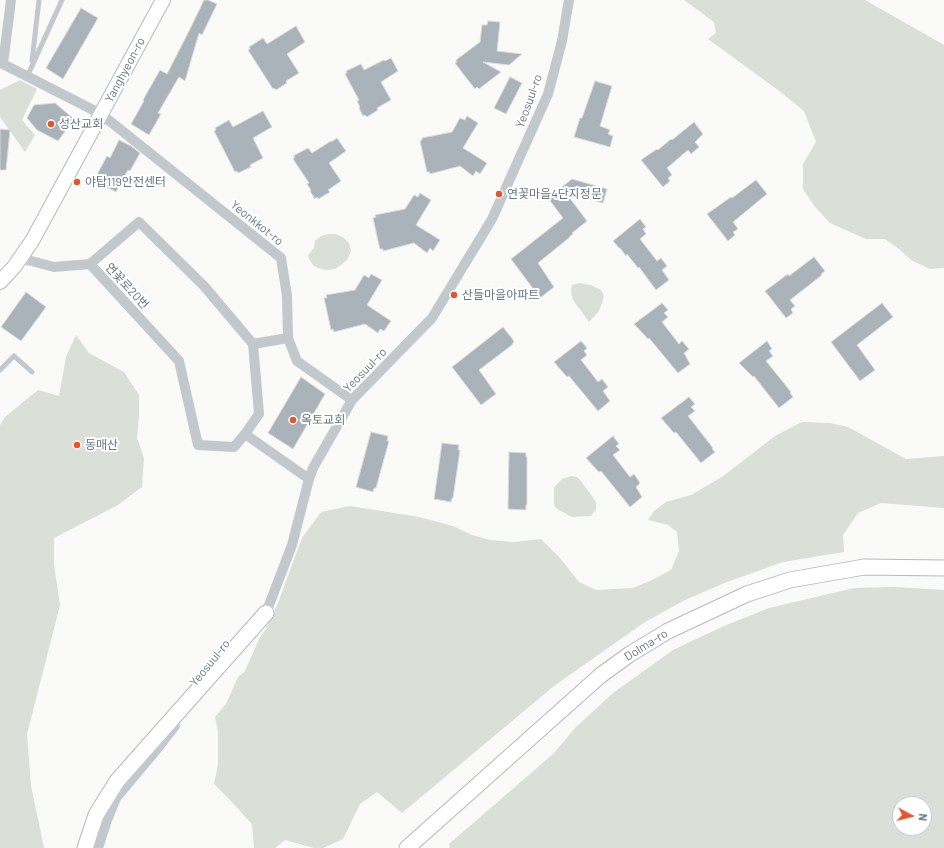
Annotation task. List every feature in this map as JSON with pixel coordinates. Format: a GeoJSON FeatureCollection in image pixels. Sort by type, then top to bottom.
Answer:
{"type":"FeatureCollection","features":[{"type":"Feature","properties":{"kind":"main road","name":"Yanghyeon-ro"},"geometry":{"type":"LineString","coordinates":[[0,282],[8,275],[32,241],[50,210],[163,0]]}},
{"type":"Feature","properties":{"kind":"main road","name":"Dolma-ro"},"geometry":{"type":"LineString","coordinates":[[407,847],[601,675],[630,654],[668,631],[747,594],[790,580],[864,567],[944,568]]}},
{"type":"Feature","properties":{"kind":"main road"},"geometry":{"type":"LineString","coordinates":[[85,848],[96,815],[117,781],[266,613]]}},
{"type":"Feature","properties":{"kind":"street"},"geometry":{"type":"LineString","coordinates":[[1,65],[11,0]]}},
{"type":"Feature","properties":{"kind":"street","name":"Yeosuul-ro"},"geometry":{"type":"LineString","coordinates":[[98,848],[116,798],[157,749],[178,721],[218,676],[266,613],[292,545],[313,468],[352,400],[432,318],[492,219],[548,94],[562,41],[569,0]]}},
{"type":"Feature","properties":{"kind":"street","name":"Yeonkkot-ro"},"geometry":{"type":"LineString","coordinates":[[1,65],[27,76],[101,114],[280,258],[288,296],[288,338],[297,361],[352,400]]}},
{"type":"Feature","properties":{"kind":"street","name":"연꽃로20번"},"geometry":{"type":"LineString","coordinates":[[245,434],[234,447],[198,445],[179,361],[90,264],[139,222],[204,286],[253,344]]}},
{"type":"Feature","properties":{"kind":"street"},"geometry":{"type":"LineString","coordinates":[[20,258],[54,267],[90,264]]}},
{"type":"Feature","properties":{"kind":"street"},"geometry":{"type":"LineString","coordinates":[[288,338],[253,344],[259,414],[245,434],[309,479]]}},
{"type":"Feature","properties":{"kind":"lane"},"geometry":{"type":"LineString","coordinates":[[32,66],[39,0]]}},
{"type":"Feature","properties":{"kind":"lane"},"geometry":{"type":"LineString","coordinates":[[27,76],[62,0]]}},
{"type":"Feature","properties":{"kind":"lane"},"geometry":{"type":"LineString","coordinates":[[0,370],[14,356],[32,372]]}},
{"type":"Feature","properties":{"kind":"shaded area"},"geometry":{"type":"Polygon","coordinates":[[[684,0],[865,0],[944,45],[944,268],[930,269],[911,260],[885,239],[866,239],[830,223],[815,207],[803,189],[803,164],[816,142],[804,111],[708,39],[716,33],[714,22],[684,0]]]}},
{"type":"Feature","properties":{"kind":"shaded area"},"geometry":{"type":"Polygon","coordinates":[[[20,80],[37,89],[22,120],[35,135],[25,152],[0,117],[0,90],[20,80]]]}},
{"type":"Feature","properties":{"kind":"shaded area"},"geometry":{"type":"Polygon","coordinates":[[[336,234],[344,238],[349,243],[351,251],[347,260],[341,265],[335,269],[326,270],[313,265],[308,255],[314,248],[315,241],[321,236],[336,234]]]}},
{"type":"Feature","properties":{"kind":"shaded area"},"geometry":{"type":"Polygon","coordinates":[[[579,283],[591,285],[601,290],[604,296],[599,311],[589,322],[573,300],[571,291],[572,285],[579,283]]]}},
{"type":"Feature","properties":{"kind":"shaded area"},"geometry":{"type":"Polygon","coordinates":[[[76,335],[89,353],[124,372],[139,395],[137,438],[144,458],[142,487],[118,505],[54,538],[54,565],[60,605],[27,734],[31,786],[44,848],[0,848],[0,425],[5,417],[38,390],[59,396],[66,357],[76,335]]]}},
{"type":"Feature","properties":{"kind":"shaded area"},"geometry":{"type":"Polygon","coordinates":[[[802,422],[830,423],[848,427],[906,459],[944,456],[944,508],[881,503],[858,513],[843,535],[844,552],[783,562],[727,582],[685,600],[645,622],[554,686],[402,813],[377,792],[360,804],[343,839],[323,848],[314,848],[285,840],[275,848],[254,848],[252,824],[214,784],[218,765],[218,731],[215,717],[226,704],[238,677],[245,671],[260,637],[266,629],[278,603],[302,538],[321,512],[350,506],[419,517],[453,526],[472,535],[490,540],[515,542],[541,539],[560,558],[579,582],[596,590],[633,588],[671,570],[679,551],[677,532],[668,525],[648,520],[654,511],[666,502],[691,495],[722,477],[775,436],[802,422]]]}},
{"type":"Feature","properties":{"kind":"shaded area"},"geometry":{"type":"Polygon","coordinates":[[[571,476],[577,477],[581,481],[596,502],[596,509],[591,516],[572,517],[555,507],[554,487],[562,479],[571,476]]]}},
{"type":"Feature","properties":{"kind":"shaded area"},"geometry":{"type":"Polygon","coordinates":[[[894,587],[944,590],[944,848],[450,848],[449,844],[553,754],[576,727],[613,693],[673,650],[724,626],[769,608],[854,588],[894,587]]]}},
{"type":"Feature","properties":{"kind":"building"},"geometry":{"type":"Polygon","coordinates":[[[204,0],[217,4],[202,35],[199,33],[185,81],[179,77],[158,113],[161,114],[149,135],[131,124],[160,70],[167,74],[204,0]]]}},
{"type":"Feature","properties":{"kind":"building"},"geometry":{"type":"Polygon","coordinates":[[[81,8],[98,18],[63,79],[46,68],[81,8]]]}},
{"type":"Feature","properties":{"kind":"building"},"geometry":{"type":"Polygon","coordinates":[[[488,21],[500,22],[497,51],[522,54],[509,65],[483,62],[501,72],[479,89],[477,87],[475,89],[455,63],[457,62],[456,60],[480,42],[482,25],[487,25],[488,21]]]}},
{"type":"Feature","properties":{"kind":"building"},"geometry":{"type":"Polygon","coordinates":[[[296,26],[305,42],[287,54],[299,73],[286,81],[287,83],[276,90],[274,88],[273,89],[248,50],[250,49],[249,47],[263,38],[267,44],[296,26]]]}},
{"type":"Feature","properties":{"kind":"building"},"geometry":{"type":"Polygon","coordinates":[[[391,58],[398,71],[381,82],[391,100],[377,108],[378,110],[367,117],[365,115],[363,116],[357,101],[359,100],[345,74],[347,73],[346,71],[361,64],[364,70],[391,58]]]}},
{"type":"Feature","properties":{"kind":"building"},"geometry":{"type":"Polygon","coordinates":[[[510,77],[522,83],[506,114],[494,108],[510,77]]]}},
{"type":"Feature","properties":{"kind":"building"},"geometry":{"type":"Polygon","coordinates":[[[595,81],[612,86],[600,126],[610,130],[608,134],[613,136],[610,147],[574,137],[595,81]]]}},
{"type":"Feature","properties":{"kind":"building","name":"성산교회"},"geometry":{"type":"Polygon","coordinates":[[[55,103],[74,119],[58,141],[37,130],[27,118],[34,105],[55,103]]]}},
{"type":"Feature","properties":{"kind":"building"},"geometry":{"type":"Polygon","coordinates":[[[263,111],[272,127],[253,138],[263,158],[250,165],[251,167],[238,173],[237,171],[235,172],[214,131],[216,130],[215,128],[229,120],[233,127],[263,111]]]}},
{"type":"Feature","properties":{"kind":"building"},"geometry":{"type":"Polygon","coordinates":[[[467,116],[478,123],[463,148],[487,163],[480,174],[476,171],[473,176],[460,166],[430,174],[430,172],[427,172],[420,141],[422,138],[452,132],[460,118],[465,120],[467,116]]]}},
{"type":"Feature","properties":{"kind":"building"},"geometry":{"type":"Polygon","coordinates":[[[694,122],[703,134],[695,142],[699,147],[691,154],[688,150],[667,168],[672,175],[668,178],[670,181],[663,187],[641,160],[657,149],[658,150],[671,139],[672,140],[694,122]]]}},
{"type":"Feature","properties":{"kind":"building"},"geometry":{"type":"Polygon","coordinates":[[[0,129],[10,130],[6,170],[0,170],[0,129]]]}},
{"type":"Feature","properties":{"kind":"building"},"geometry":{"type":"Polygon","coordinates":[[[337,138],[346,151],[329,163],[341,181],[328,190],[330,192],[318,199],[317,197],[315,199],[307,184],[309,183],[293,159],[295,157],[293,156],[308,148],[312,153],[337,138]]]}},
{"type":"Feature","properties":{"kind":"building"},"geometry":{"type":"Polygon","coordinates":[[[119,140],[131,146],[140,153],[130,171],[128,170],[116,192],[94,180],[107,156],[110,158],[119,140]]]}},
{"type":"Feature","properties":{"kind":"building"},"geometry":{"type":"Polygon","coordinates":[[[572,179],[607,189],[603,203],[566,193],[587,221],[538,263],[554,287],[540,298],[511,259],[563,218],[548,198],[572,179]]]}},
{"type":"Feature","properties":{"kind":"building"},"geometry":{"type":"Polygon","coordinates":[[[756,180],[767,194],[733,222],[738,229],[733,232],[735,235],[728,241],[707,214],[756,180]]]}},
{"type":"Feature","properties":{"kind":"building"},"geometry":{"type":"Polygon","coordinates":[[[420,193],[431,200],[416,225],[440,240],[433,251],[430,248],[427,253],[414,243],[383,251],[383,249],[380,249],[373,218],[376,217],[375,215],[405,209],[414,195],[418,197],[420,193]]]}},
{"type":"Feature","properties":{"kind":"building"},"geometry":{"type":"Polygon","coordinates":[[[640,219],[646,227],[643,229],[646,234],[640,239],[657,261],[661,258],[667,266],[662,270],[669,280],[656,290],[639,267],[638,268],[627,254],[626,256],[613,241],[640,219]]]}},
{"type":"Feature","properties":{"kind":"building"},"geometry":{"type":"Polygon","coordinates":[[[814,257],[825,271],[790,300],[795,306],[791,309],[793,313],[786,318],[765,291],[788,274],[789,276],[814,257]]]}},
{"type":"Feature","properties":{"kind":"building"},"geometry":{"type":"Polygon","coordinates":[[[371,274],[382,280],[367,305],[391,321],[384,331],[380,329],[378,333],[365,324],[334,332],[333,329],[331,330],[324,298],[327,298],[326,295],[355,290],[364,275],[369,278],[371,274]]]}},
{"type":"Feature","properties":{"kind":"building"},"geometry":{"type":"Polygon","coordinates":[[[26,292],[46,307],[21,341],[1,327],[26,292]]]}},
{"type":"Feature","properties":{"kind":"building"},"geometry":{"type":"Polygon","coordinates":[[[662,303],[668,310],[664,313],[668,317],[662,322],[679,344],[682,341],[689,349],[684,353],[690,364],[678,373],[649,338],[648,339],[634,324],[662,303]]]}},
{"type":"Feature","properties":{"kind":"building"},"geometry":{"type":"Polygon","coordinates":[[[882,303],[893,317],[857,345],[875,370],[860,381],[831,342],[882,303]]]}},
{"type":"Feature","properties":{"kind":"building"},"geometry":{"type":"Polygon","coordinates":[[[503,327],[514,341],[512,345],[479,370],[496,394],[481,405],[452,367],[503,327]]]}},
{"type":"Feature","properties":{"kind":"building"},"geometry":{"type":"Polygon","coordinates":[[[581,341],[587,348],[584,351],[587,355],[581,360],[598,382],[602,379],[608,387],[603,391],[610,401],[598,411],[569,376],[567,377],[554,362],[581,341]]]}},
{"type":"Feature","properties":{"kind":"building"},"geometry":{"type":"Polygon","coordinates":[[[767,341],[772,349],[769,351],[773,356],[766,361],[791,392],[790,393],[793,397],[779,408],[754,376],[753,377],[739,363],[767,341]]]}},
{"type":"Feature","properties":{"kind":"building","name":"옥토교회"},"geometry":{"type":"Polygon","coordinates":[[[301,377],[325,394],[293,449],[268,433],[301,377]]]}},
{"type":"Feature","properties":{"kind":"building"},"geometry":{"type":"Polygon","coordinates":[[[689,397],[695,404],[691,407],[695,411],[688,416],[715,452],[701,463],[676,432],[674,433],[661,418],[689,397]]]}},
{"type":"Feature","properties":{"kind":"building"},"geometry":{"type":"Polygon","coordinates":[[[371,432],[388,436],[387,441],[389,441],[376,488],[374,488],[373,492],[356,487],[371,432]]]}},
{"type":"Feature","properties":{"kind":"building"},"geometry":{"type":"Polygon","coordinates":[[[613,436],[619,444],[616,446],[620,450],[613,455],[630,477],[634,474],[640,483],[636,487],[642,497],[630,507],[601,471],[599,472],[586,458],[613,436]]]}},
{"type":"Feature","properties":{"kind":"building"},"geometry":{"type":"Polygon","coordinates":[[[442,443],[459,445],[458,450],[460,450],[453,498],[451,502],[434,499],[442,443]]]}},
{"type":"Feature","properties":{"kind":"building"},"geometry":{"type":"Polygon","coordinates":[[[509,452],[526,453],[526,510],[508,509],[509,452]]]}},
{"type":"Feature","properties":{"kind":"place","name":"성산교회"},"geometry":{"type":"Point","coordinates":[51,124]}},
{"type":"Feature","properties":{"kind":"place","name":"야탑119안전센터"},"geometry":{"type":"Point","coordinates":[77,182]}},
{"type":"Feature","properties":{"kind":"place","name":"연꽃마을4단지정문"},"geometry":{"type":"Point","coordinates":[499,194]}},
{"type":"Feature","properties":{"kind":"place","name":"산들마을아파트"},"geometry":{"type":"Point","coordinates":[454,295]}},
{"type":"Feature","properties":{"kind":"place","name":"옥토교회"},"geometry":{"type":"Point","coordinates":[293,420]}},
{"type":"Feature","properties":{"kind":"place","name":"동매산"},"geometry":{"type":"Point","coordinates":[77,445]}}]}
